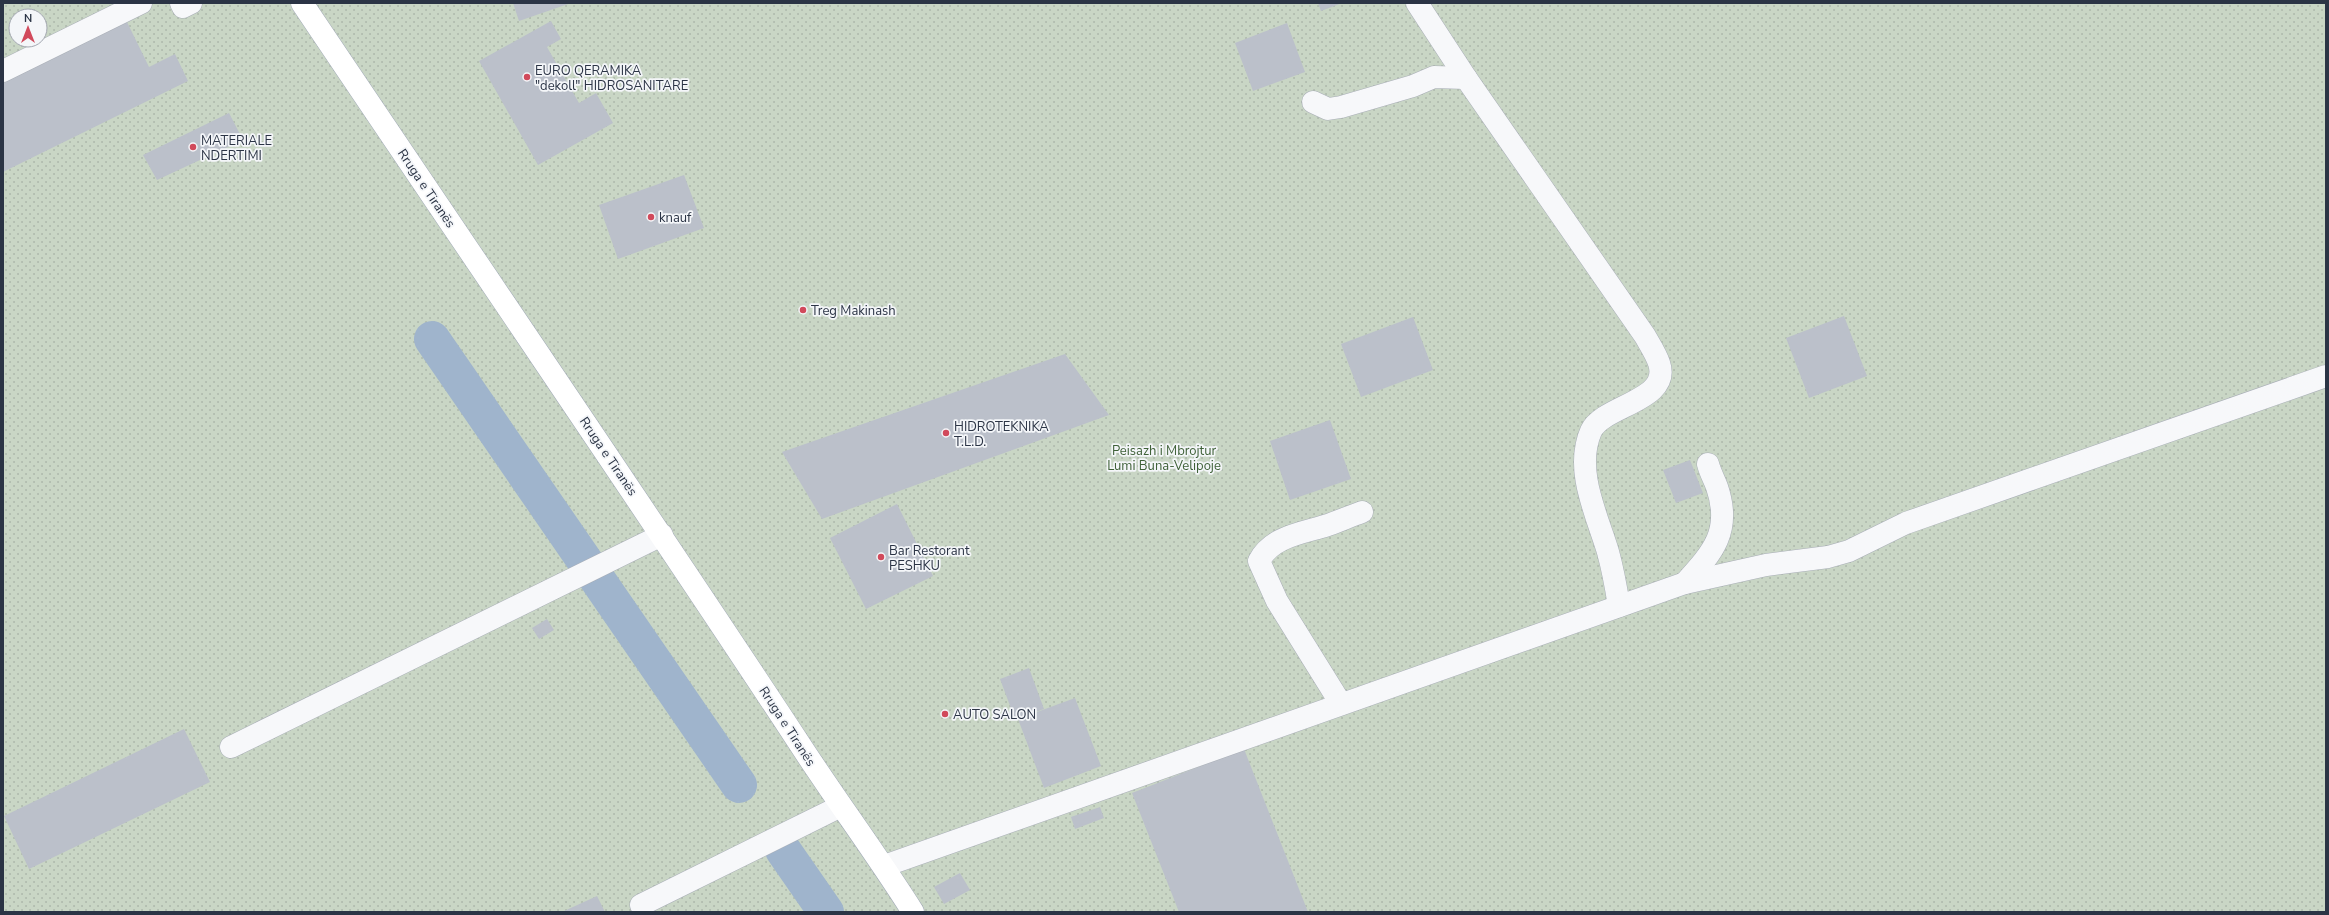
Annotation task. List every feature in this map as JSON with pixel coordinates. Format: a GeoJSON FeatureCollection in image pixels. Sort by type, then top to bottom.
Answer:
{"type":"FeatureCollection","features":[{"type":"Feature","properties":{"kind":"main road","name":"Rruga e Tiranës"},"geometry":{"type":"LineString","coordinates":[[302,3],[662,535],[840,806],[884,866],[913,912]]}},
{"type":"Feature","properties":{"kind":"lane"},"geometry":{"type":"LineString","coordinates":[[3,71],[141,3]]}},
{"type":"Feature","properties":{"kind":"lane"},"geometry":{"type":"LineString","coordinates":[[182,3],[183,7],[191,3]]}},
{"type":"Feature","properties":{"kind":"lane"},"geometry":{"type":"LineString","coordinates":[[1417,3],[1466,78],[1645,336],[1660,364],[1659,382],[1653,389],[1629,406],[1598,421],[1592,430],[1587,445],[1585,462],[1587,482],[1615,579],[1619,606]]}},
{"type":"Feature","properties":{"kind":"lane"},"geometry":{"type":"LineString","coordinates":[[1313,102],[1328,109],[1341,107],[1413,86],[1434,77],[1466,78]]}},
{"type":"Feature","properties":{"kind":"lane"},"geometry":{"type":"LineString","coordinates":[[884,866],[1619,606],[1630,604],[1685,583],[1766,564],[1828,557],[1849,552],[1906,523],[2326,376]]}},
{"type":"Feature","properties":{"kind":"lane"},"geometry":{"type":"LineString","coordinates":[[1685,583],[1715,547],[1721,532],[1723,520],[1719,495],[1708,464]]}},
{"type":"Feature","properties":{"kind":"lane"},"geometry":{"type":"LineString","coordinates":[[1341,704],[1277,601],[1259,561],[1263,552],[1286,537],[1362,512]]}},
{"type":"Feature","properties":{"kind":"lane"},"geometry":{"type":"LineString","coordinates":[[231,747],[662,535]]}},
{"type":"Feature","properties":{"kind":"lane"},"geometry":{"type":"LineString","coordinates":[[640,905],[840,806]]}},
{"type":"Feature","properties":{"kind":"green space","name":"Peisazh i Mbrojtur Lumi Buna-Velipoje"},"geometry":{"type":"Polygon","coordinates":[[[3,3],[2326,3],[2326,912],[3,912],[3,3]]]}},
{"type":"Feature","properties":{"kind":"building"},"geometry":{"type":"Polygon","coordinates":[[[513,3],[571,3],[519,21],[513,3]]]}},
{"type":"Feature","properties":{"kind":"building"},"geometry":{"type":"Polygon","coordinates":[[[1318,3],[1342,3],[1321,11],[1318,3]]]}},
{"type":"Feature","properties":{"kind":"building","name":"EURO QERAMIKA \"dekoll\" HIDROSANITARE"},"geometry":{"type":"Polygon","coordinates":[[[551,21],[561,39],[547,47],[579,103],[596,93],[613,123],[538,165],[479,61],[551,21]]]}},
{"type":"Feature","properties":{"kind":"building"},"geometry":{"type":"Polygon","coordinates":[[[127,22],[149,67],[175,54],[188,81],[3,172],[3,83],[127,22]]]}},
{"type":"Feature","properties":{"kind":"building"},"geometry":{"type":"Polygon","coordinates":[[[1287,23],[1305,72],[1253,91],[1235,43],[1287,23]]]}},
{"type":"Feature","properties":{"kind":"building","name":"MATERIALE NDERTIMI"},"geometry":{"type":"Polygon","coordinates":[[[229,113],[243,140],[157,180],[143,155],[229,113]]]}},
{"type":"Feature","properties":{"kind":"building","name":"knauf"},"geometry":{"type":"Polygon","coordinates":[[[684,175],[704,228],[618,259],[599,205],[684,175]]]}},
{"type":"Feature","properties":{"kind":"building"},"geometry":{"type":"Polygon","coordinates":[[[1844,316],[1867,376],[1809,398],[1786,338],[1844,316]]]}},
{"type":"Feature","properties":{"kind":"building"},"geometry":{"type":"Polygon","coordinates":[[[1413,317],[1433,370],[1361,397],[1341,344],[1413,317]]]}},
{"type":"Feature","properties":{"kind":"building","name":"HIDROTEKNIKA T.L.D."},"geometry":{"type":"Polygon","coordinates":[[[1065,354],[1109,415],[822,519],[782,452],[1065,354]]]}},
{"type":"Feature","properties":{"kind":"building"},"geometry":{"type":"Polygon","coordinates":[[[1330,420],[1351,479],[1290,500],[1270,441],[1330,420]]]}},
{"type":"Feature","properties":{"kind":"building"},"geometry":{"type":"Polygon","coordinates":[[[1690,460],[1703,493],[1676,503],[1663,470],[1690,460]]]}},
{"type":"Feature","properties":{"kind":"building","name":"Bar Restorant PESHKU"},"geometry":{"type":"Polygon","coordinates":[[[897,504],[933,576],[866,609],[830,538],[897,504]]]}},
{"type":"Feature","properties":{"kind":"building"},"geometry":{"type":"Polygon","coordinates":[[[547,619],[554,630],[539,639],[532,628],[547,619]]]}},
{"type":"Feature","properties":{"kind":"building"},"geometry":{"type":"Polygon","coordinates":[[[1029,668],[1044,709],[1015,719],[1000,679],[1029,668]]]}},
{"type":"Feature","properties":{"kind":"building"},"geometry":{"type":"Polygon","coordinates":[[[1075,698],[1101,766],[1044,788],[1018,719],[1075,698]]]}},
{"type":"Feature","properties":{"kind":"building"},"geometry":{"type":"Polygon","coordinates":[[[184,729],[210,782],[29,869],[4,816],[184,729]]]}},
{"type":"Feature","properties":{"kind":"building"},"geometry":{"type":"Polygon","coordinates":[[[1244,749],[1308,912],[1179,912],[1132,793],[1244,749]]]}},
{"type":"Feature","properties":{"kind":"building"},"geometry":{"type":"Polygon","coordinates":[[[1100,807],[1104,818],[1075,829],[1071,817],[1100,807]]]}},
{"type":"Feature","properties":{"kind":"building"},"geometry":{"type":"Polygon","coordinates":[[[960,873],[970,890],[944,904],[934,887],[960,873]]]}},
{"type":"Feature","properties":{"kind":"building"},"geometry":{"type":"Polygon","coordinates":[[[597,896],[605,912],[562,912],[597,896]]]}},
{"type":"Feature","properties":{"kind":"waterway"},"geometry":{"type":"LineString","coordinates":[[432,339],[739,785]]}},
{"type":"Feature","properties":{"kind":"waterway"},"geometry":{"type":"LineString","coordinates":[[783,850],[826,912]]}},
{"type":"Feature","properties":{"kind":"place","name":"EURO QERAMIKA \"dekoll\" HIDROSANITARE"},"geometry":{"type":"Point","coordinates":[527,77]}},
{"type":"Feature","properties":{"kind":"place","name":"MATERIALE NDERTIMI"},"geometry":{"type":"Point","coordinates":[193,147]}},
{"type":"Feature","properties":{"kind":"place","name":"knauf"},"geometry":{"type":"Point","coordinates":[651,217]}},
{"type":"Feature","properties":{"kind":"place","name":"Treg Makinash"},"geometry":{"type":"Point","coordinates":[803,310]}},
{"type":"Feature","properties":{"kind":"place","name":"HIDROTEKNIKA T.L.D."},"geometry":{"type":"Point","coordinates":[946,433]}},
{"type":"Feature","properties":{"kind":"place","name":"Bar Restorant PESHKU"},"geometry":{"type":"Point","coordinates":[881,557]}},
{"type":"Feature","properties":{"kind":"place","name":"AUTO SALON"},"geometry":{"type":"Point","coordinates":[945,714]}}]}
